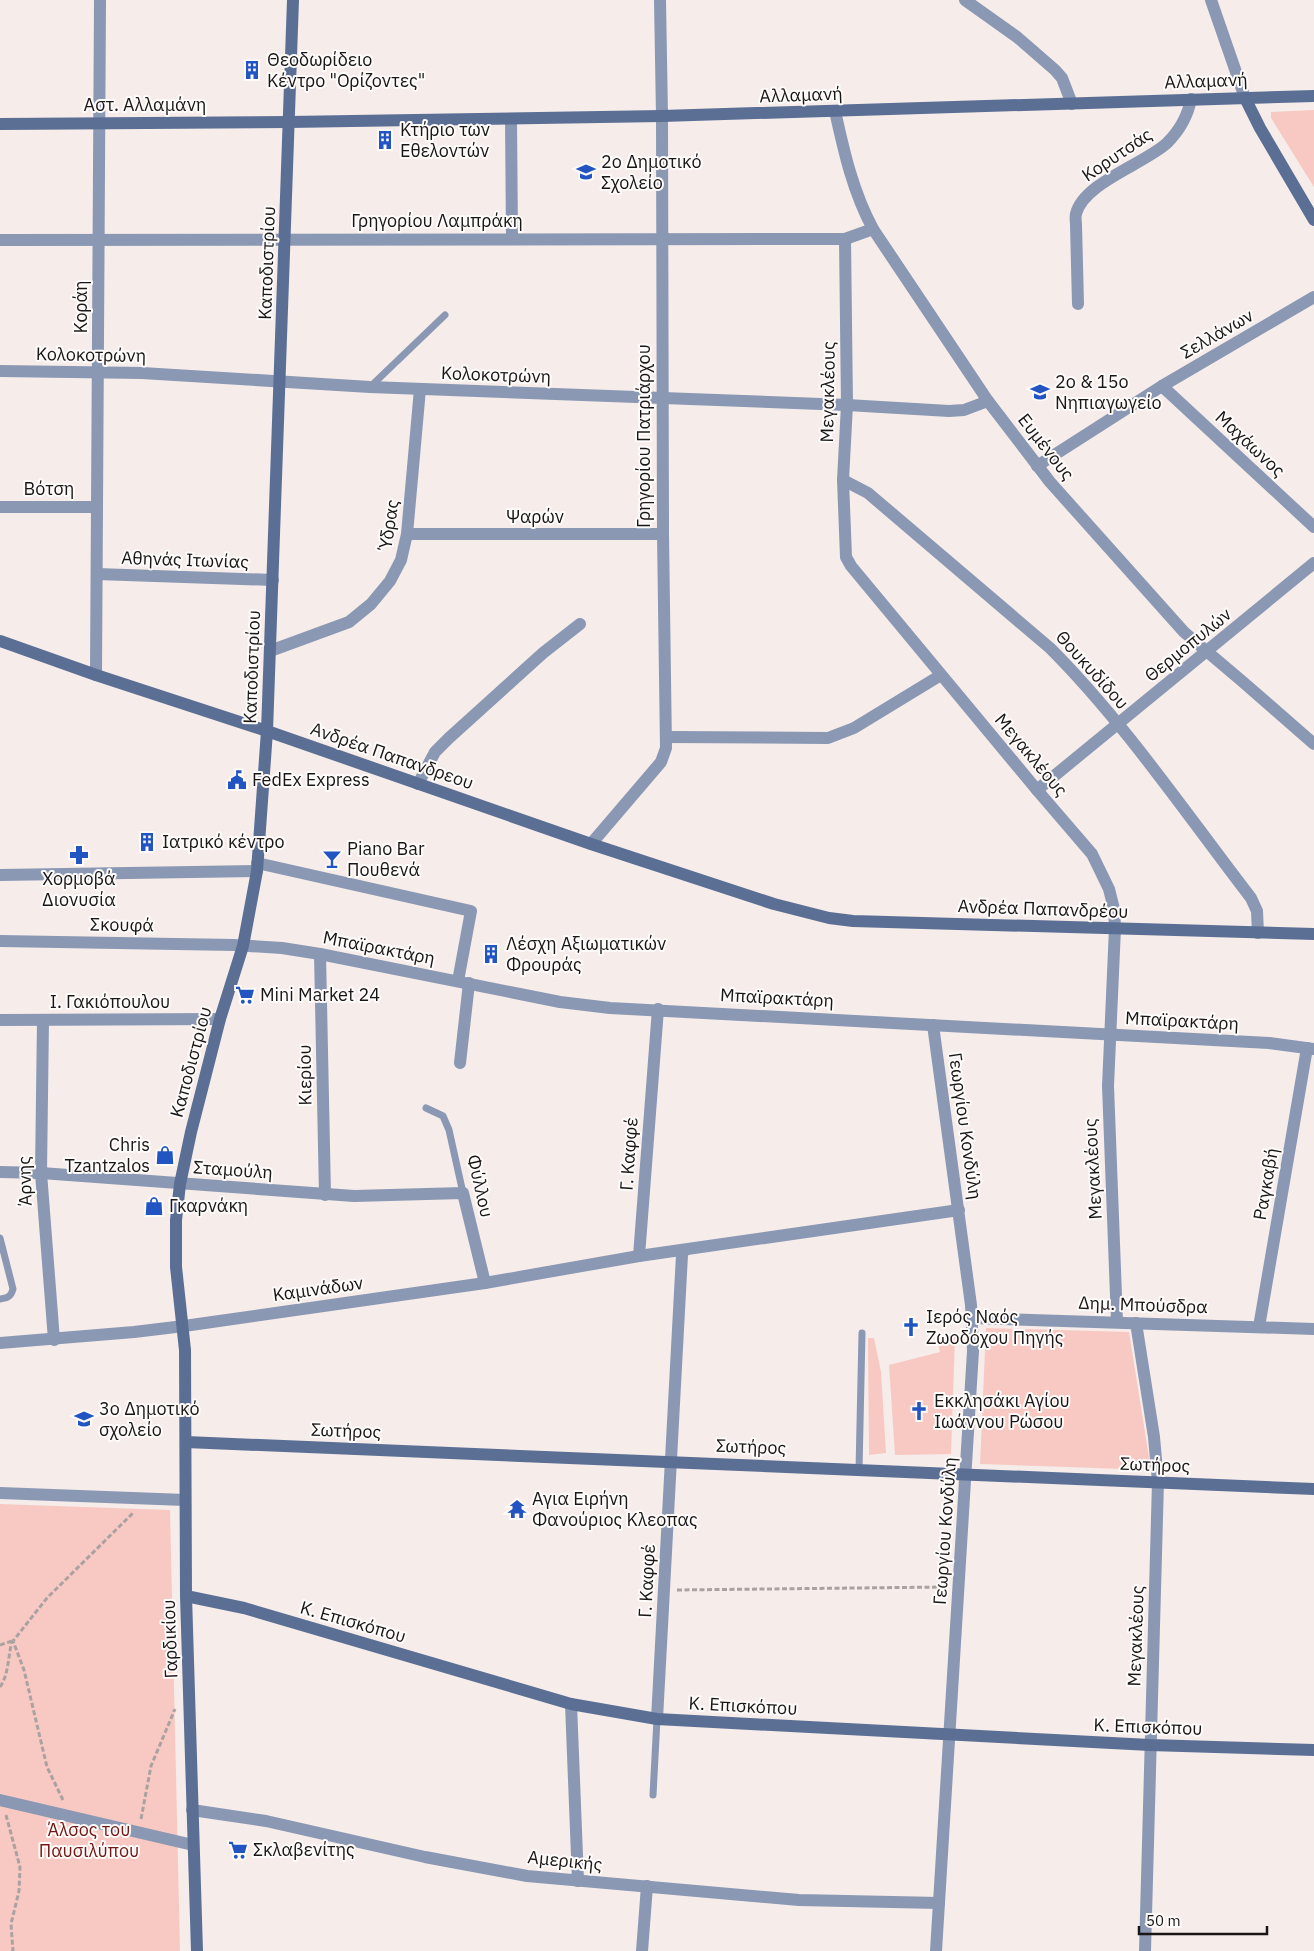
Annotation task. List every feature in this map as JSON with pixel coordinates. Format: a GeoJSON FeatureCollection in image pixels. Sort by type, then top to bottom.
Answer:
{"type":"FeatureCollection","features":[{"type":"Feature","properties":{"kind":"street","name":"Κοράη"},"geometry":{"type":"LineString","coordinates":[[96,675],[100,0]]}},
{"type":"Feature","properties":{"kind":"street","name":"Καποδιστρίου"},"geometry":{"type":"LineString","coordinates":[[184,1326],[176,1252],[176,1220],[180,1184],[220,1019],[243,946],[257,867],[267,731],[294,0]]}},
{"type":"Feature","properties":{"kind":"street","name":"Γρηγορίου Πατριάρχου"},"geometry":{"type":"LineString","coordinates":[[591,844],[661,762],[666,748],[662,534],[662,116],[660,0]]}},
{"type":"Feature","properties":{"kind":"street"},"geometry":{"type":"LineString","coordinates":[[965,0],[1017,37],[1055,70],[1062,78],[1072,104]]}},
{"type":"Feature","properties":{"kind":"street"},"geometry":{"type":"LineString","coordinates":[[1211,0],[1245,98],[1260,128],[1314,220]]}},
{"type":"Feature","properties":{"kind":"street","name":"Αλλαμανή"},"geometry":{"type":"LineString","coordinates":[[289,122],[662,116],[1314,96]]}},
{"type":"Feature","properties":{"kind":"street","name":"Κορυτσάς"},"geometry":{"type":"LineString","coordinates":[[1078,304],[1076,214],[1079,207],[1092,191],[1167,144],[1183,121],[1189,109],[1191,99]]}},
{"type":"Feature","properties":{"kind":"street","name":"Ευμένους"},"geometry":{"type":"LineString","coordinates":[[835,111],[858,199],[873,229],[988,401],[1037,466],[1173,620],[1207,653],[1314,744]]}},
{"type":"Feature","properties":{"kind":"street"},"geometry":{"type":"LineString","coordinates":[[511,118],[512,239]]}},
{"type":"Feature","properties":{"kind":"street","name":"Αστ. Αλλαμάνη"},"geometry":{"type":"LineString","coordinates":[[0,124],[289,122]]}},
{"type":"Feature","properties":{"kind":"street","name":"Γρηγορίου Λαμπράκη"},"geometry":{"type":"LineString","coordinates":[[0,240],[845,239],[873,229]]}},
{"type":"Feature","properties":{"kind":"street","name":"Μεγακλέους"},"geometry":{"type":"LineString","coordinates":[[845,239],[847,405],[843,480],[846,557],[851,566],[941,675],[1088,849],[1096,861],[1111,895],[1115,928],[1109,1035],[1108,1096],[1118,1322]]}},
{"type":"Feature","properties":{"kind":"street","name":"Σελλάνων"},"geometry":{"type":"LineString","coordinates":[[1037,466],[1162,386],[1314,297]]}},
{"type":"Feature","properties":{"kind":"street","name":"Κολοκοτρώνη"},"geometry":{"type":"LineString","coordinates":[[0,371],[98,372],[370,387],[847,405],[949,411],[964,410],[988,401]]}},
{"type":"Feature","properties":{"kind":"street","name":"Μαχάωνος"},"geometry":{"type":"LineString","coordinates":[[1162,386],[1314,528]]}},
{"type":"Feature","properties":{"kind":"street","name":"Ύδρας"},"geometry":{"type":"LineString","coordinates":[[270,651],[334,628],[358,615],[380,595],[390,581],[401,560],[407,534],[420,389]]}},
{"type":"Feature","properties":{"kind":"street","name":"Θουκυδίδου"},"geometry":{"type":"LineString","coordinates":[[843,480],[868,493],[1050,648],[1118,724],[1251,898],[1257,911],[1258,933]]}},
{"type":"Feature","properties":{"kind":"street","name":"Βότση"},"geometry":{"type":"LineString","coordinates":[[0,507],[97,506]]}},
{"type":"Feature","properties":{"kind":"street","name":"Ψαρών"},"geometry":{"type":"LineString","coordinates":[[407,534],[662,534]]}},
{"type":"Feature","properties":{"kind":"street","name":"Θερμοπυλών"},"geometry":{"type":"LineString","coordinates":[[1037,790],[1207,653],[1314,563]]}},
{"type":"Feature","properties":{"kind":"street","name":"Αθηνάς Ιτωνίας"},"geometry":{"type":"LineString","coordinates":[[97,574],[273,580]]}},
{"type":"Feature","properties":{"kind":"street"},"geometry":{"type":"LineString","coordinates":[[418,784],[435,752],[449,738],[542,652],[580,624]]}},
{"type":"Feature","properties":{"kind":"street","name":"Ανδρέα Παπανδρεου"},"geometry":{"type":"LineString","coordinates":[[0,641],[96,675],[267,731],[591,844],[774,904]]}},
{"type":"Feature","properties":{"kind":"street"},"geometry":{"type":"LineString","coordinates":[[666,737],[828,738],[854,728],[941,675]]}},
{"type":"Feature","properties":{"kind":"street"},"geometry":{"type":"LineString","coordinates":[[0,874],[257,867],[471,911],[464,982],[460,1063]]}},
{"type":"Feature","properties":{"kind":"street","name":"Ανδρέα Παπανδρέου"},"geometry":{"type":"LineString","coordinates":[[774,904],[829,918],[853,921],[1314,934]]}},
{"type":"Feature","properties":{"kind":"street","name":"Σκουφά"},"geometry":{"type":"LineString","coordinates":[[0,941],[243,946]]}},
{"type":"Feature","properties":{"kind":"street","name":"Μπαϊρακτάρη"},"geometry":{"type":"LineString","coordinates":[[243,946],[282,948],[320,954],[575,1004],[1269,1043],[1311,1048]]}},
{"type":"Feature","properties":{"kind":"street","name":"Κιερίου"},"geometry":{"type":"LineString","coordinates":[[320,954],[325,1195]]}},
{"type":"Feature","properties":{"kind":"street","name":"Γ. Καφφέ"},"geometry":{"type":"LineString","coordinates":[[638,1256],[658,1009]]}},
{"type":"Feature","properties":{"kind":"street","name":"Ι. Γακιόπουλου"},"geometry":{"type":"LineString","coordinates":[[0,1020],[220,1019]]}},
{"type":"Feature","properties":{"kind":"street","name":"Άρνης"},"geometry":{"type":"LineString","coordinates":[[43,1020],[41,1173],[54,1340]]}},
{"type":"Feature","properties":{"kind":"street","name":"Γεωργίου Κονδύλη"},"geometry":{"type":"LineString","coordinates":[[933,1025],[959,1210],[971,1318],[972,1370],[936,1951]]}},
{"type":"Feature","properties":{"kind":"street","name":"Ραγκαβή"},"geometry":{"type":"LineString","coordinates":[[1259,1327],[1311,1048]]}},
{"type":"Feature","properties":{"kind":"street","name":"Σταμούλη"},"geometry":{"type":"LineString","coordinates":[[0,1172],[41,1173],[325,1195],[376,1196],[463,1193]]}},
{"type":"Feature","properties":{"kind":"street","name":"Φύλλου"},"geometry":{"type":"LineString","coordinates":[[463,1193],[485,1283]]}},
{"type":"Feature","properties":{"kind":"street"},"geometry":{"type":"LineString","coordinates":[[638,1256],[959,1210]]}},
{"type":"Feature","properties":{"kind":"street","name":"Γ. Καφφέ"},"geometry":{"type":"LineString","coordinates":[[657,1719],[682,1255],[684,1250]]}},
{"type":"Feature","properties":{"kind":"street","name":"Καμινάδων"},"geometry":{"type":"LineString","coordinates":[[0,1343],[54,1340],[184,1326],[485,1283],[638,1256]]}},
{"type":"Feature","properties":{"kind":"street","name":"Δημ. Μπούσδρα"},"geometry":{"type":"LineString","coordinates":[[971,1318],[1314,1329]]}},
{"type":"Feature","properties":{"kind":"street","name":"Μεγακλέους"},"geometry":{"type":"LineString","coordinates":[[1136,1323],[1154,1437],[1158,1482],[1144,1951]]}},
{"type":"Feature","properties":{"kind":"street","name":"Γαρδικίου"},"geometry":{"type":"LineString","coordinates":[[184,1326],[186,1596],[197,1951]]}},
{"type":"Feature","properties":{"kind":"street","name":"Σωτήρος"},"geometry":{"type":"LineString","coordinates":[[186,1442],[1314,1489]]}},
{"type":"Feature","properties":{"kind":"street"},"geometry":{"type":"LineString","coordinates":[[0,1493],[186,1500]]}},
{"type":"Feature","properties":{"kind":"street","name":"Κ. Επισκόπου"},"geometry":{"type":"LineString","coordinates":[[186,1596],[244,1608],[571,1704],[657,1719],[1150,1745],[1314,1750]]}},
{"type":"Feature","properties":{"kind":"street"},"geometry":{"type":"LineString","coordinates":[[571,1704],[578,1881]]}},
{"type":"Feature","properties":{"kind":"street"},"geometry":{"type":"LineString","coordinates":[[1,1800],[193,1845]]}},
{"type":"Feature","properties":{"kind":"street","name":"Αμερικής"},"geometry":{"type":"LineString","coordinates":[[192,1810],[266,1821],[425,1857],[518,1874],[798,1900],[939,1903]]}},
{"type":"Feature","properties":{"kind":"street"},"geometry":{"type":"LineString","coordinates":[[642,1951],[647,1886]]}},
{"type":"Feature","properties":{"kind":"lane"},"geometry":{"type":"LineString","coordinates":[[370,387],[445,315]]}},
{"type":"Feature","properties":{"kind":"lane","name":"Φύλλου"},"geometry":{"type":"LineString","coordinates":[[426,1108],[442,1116],[449,1130],[463,1193]]}},
{"type":"Feature","properties":{"kind":"lane"},"geometry":{"type":"LineString","coordinates":[[0,1238],[13,1289],[12,1294],[8,1298],[0,1299]]}},
{"type":"Feature","properties":{"kind":"lane"},"geometry":{"type":"LineString","coordinates":[[859,1470],[862,1333]]}},
{"type":"Feature","properties":{"kind":"lane","name":"Γ. Καφφέ"},"geometry":{"type":"LineString","coordinates":[[653,1795],[657,1719]]}},
{"type":"Feature","properties":{"kind":"path"},"geometry":{"type":"LineString","coordinates":[[0,1645],[12,1640],[47,1598],[148,1498]]}},
{"type":"Feature","properties":{"kind":"path"},"geometry":{"type":"LineString","coordinates":[[664,1590],[959,1587]]}},
{"type":"Feature","properties":{"kind":"path"},"geometry":{"type":"LineString","coordinates":[[0,1687],[8,1667],[12,1640]]}},
{"type":"Feature","properties":{"kind":"path"},"geometry":{"type":"LineString","coordinates":[[12,1640],[24,1670],[47,1767],[72,1816]]}},
{"type":"Feature","properties":{"kind":"path"},"geometry":{"type":"LineString","coordinates":[[135,1856],[151,1766],[176,1707],[189,1687]]}},
{"type":"Feature","properties":{"kind":"path"},"geometry":{"type":"LineString","coordinates":[[1,1800],[20,1867],[20,1891],[11,1924],[13,1951]]}},
{"type":"Feature","properties":{"kind":"green space"},"geometry":{"type":"Polygon","coordinates":[[[1314,110],[1314,187],[1271,118],[1271,112],[1314,110]]]}},
{"type":"Feature","properties":{"kind":"green space"},"geometry":{"type":"Polygon","coordinates":[[[986,1328],[1129,1332],[1151,1470],[980,1464],[986,1328]]]}},
{"type":"Feature","properties":{"kind":"green space"},"geometry":{"type":"Polygon","coordinates":[[[936,1336],[955,1337],[951,1454],[895,1455],[889,1365],[940,1352],[936,1336]]]}},
{"type":"Feature","properties":{"kind":"green space"},"geometry":{"type":"Polygon","coordinates":[[[868,1338],[874,1338],[881,1372],[886,1453],[869,1455],[868,1338]]]}},
{"type":"Feature","properties":{"kind":"green space","name":"Άλσος του Παυσιλύπου"},"geometry":{"type":"Polygon","coordinates":[[[0,1504],[170,1510],[180,1951],[0,1951],[0,1504]]]}},
{"type":"Feature","properties":{"kind":"place","name":"Θεοδωρίδειο Κέντρο \"Ορίζοντες\""},"geometry":{"type":"Point","coordinates":[252,70]}},
{"type":"Feature","properties":{"kind":"place","name":"Κτήριο των Εθελοντών"},"geometry":{"type":"Point","coordinates":[385,140]}},
{"type":"Feature","properties":{"kind":"place","name":"2ο Δημοτικό Σχολείο"},"geometry":{"type":"Point","coordinates":[586,172]}},
{"type":"Feature","properties":{"kind":"place","name":"2ο & 15ο Νηπιαγωγείο"},"geometry":{"type":"Point","coordinates":[1040,392]}},
{"type":"Feature","properties":{"kind":"place","name":"FedEx Express"},"geometry":{"type":"Point","coordinates":[237,780]}},
{"type":"Feature","properties":{"kind":"place","name":"Ιατρικό κέντρο"},"geometry":{"type":"Point","coordinates":[147,842]}},
{"type":"Feature","properties":{"kind":"place","name":"Χορμοβά Διονυσία"},"geometry":{"type":"Point","coordinates":[79,855]}},
{"type":"Feature","properties":{"kind":"place","name":"Piano Bar Πουθενά"},"geometry":{"type":"Point","coordinates":[332,859]}},
{"type":"Feature","properties":{"kind":"place","name":"Λέσχη Αξιωματικών Φρουράς"},"geometry":{"type":"Point","coordinates":[491,954]}},
{"type":"Feature","properties":{"kind":"place","name":"Mini Market 24"},"geometry":{"type":"Point","coordinates":[245,995]}},
{"type":"Feature","properties":{"kind":"place","name":"Chris Tzantzalos"},"geometry":{"type":"Point","coordinates":[165,1155]}},
{"type":"Feature","properties":{"kind":"place","name":"Γκαρνάκη"},"geometry":{"type":"Point","coordinates":[154,1206]}},
{"type":"Feature","properties":{"kind":"place","name":"Ιερός Ναός Ζωοδόχου Πηγής"},"geometry":{"type":"Point","coordinates":[911,1327]}},
{"type":"Feature","properties":{"kind":"place","name":"Εκκλησάκι Αγίου Ιωάννου Ρώσου"},"geometry":{"type":"Point","coordinates":[919,1411]}},
{"type":"Feature","properties":{"kind":"place","name":"3ο Δημοτικό σχολείο"},"geometry":{"type":"Point","coordinates":[84,1419]}},
{"type":"Feature","properties":{"kind":"place","name":"Αγια Ειρήνη Φανούριος Κλεοπας"},"geometry":{"type":"Point","coordinates":[517,1509]}},
{"type":"Feature","properties":{"kind":"place","name":"Σκλαβενίτης"},"geometry":{"type":"Point","coordinates":[238,1850]}}]}
